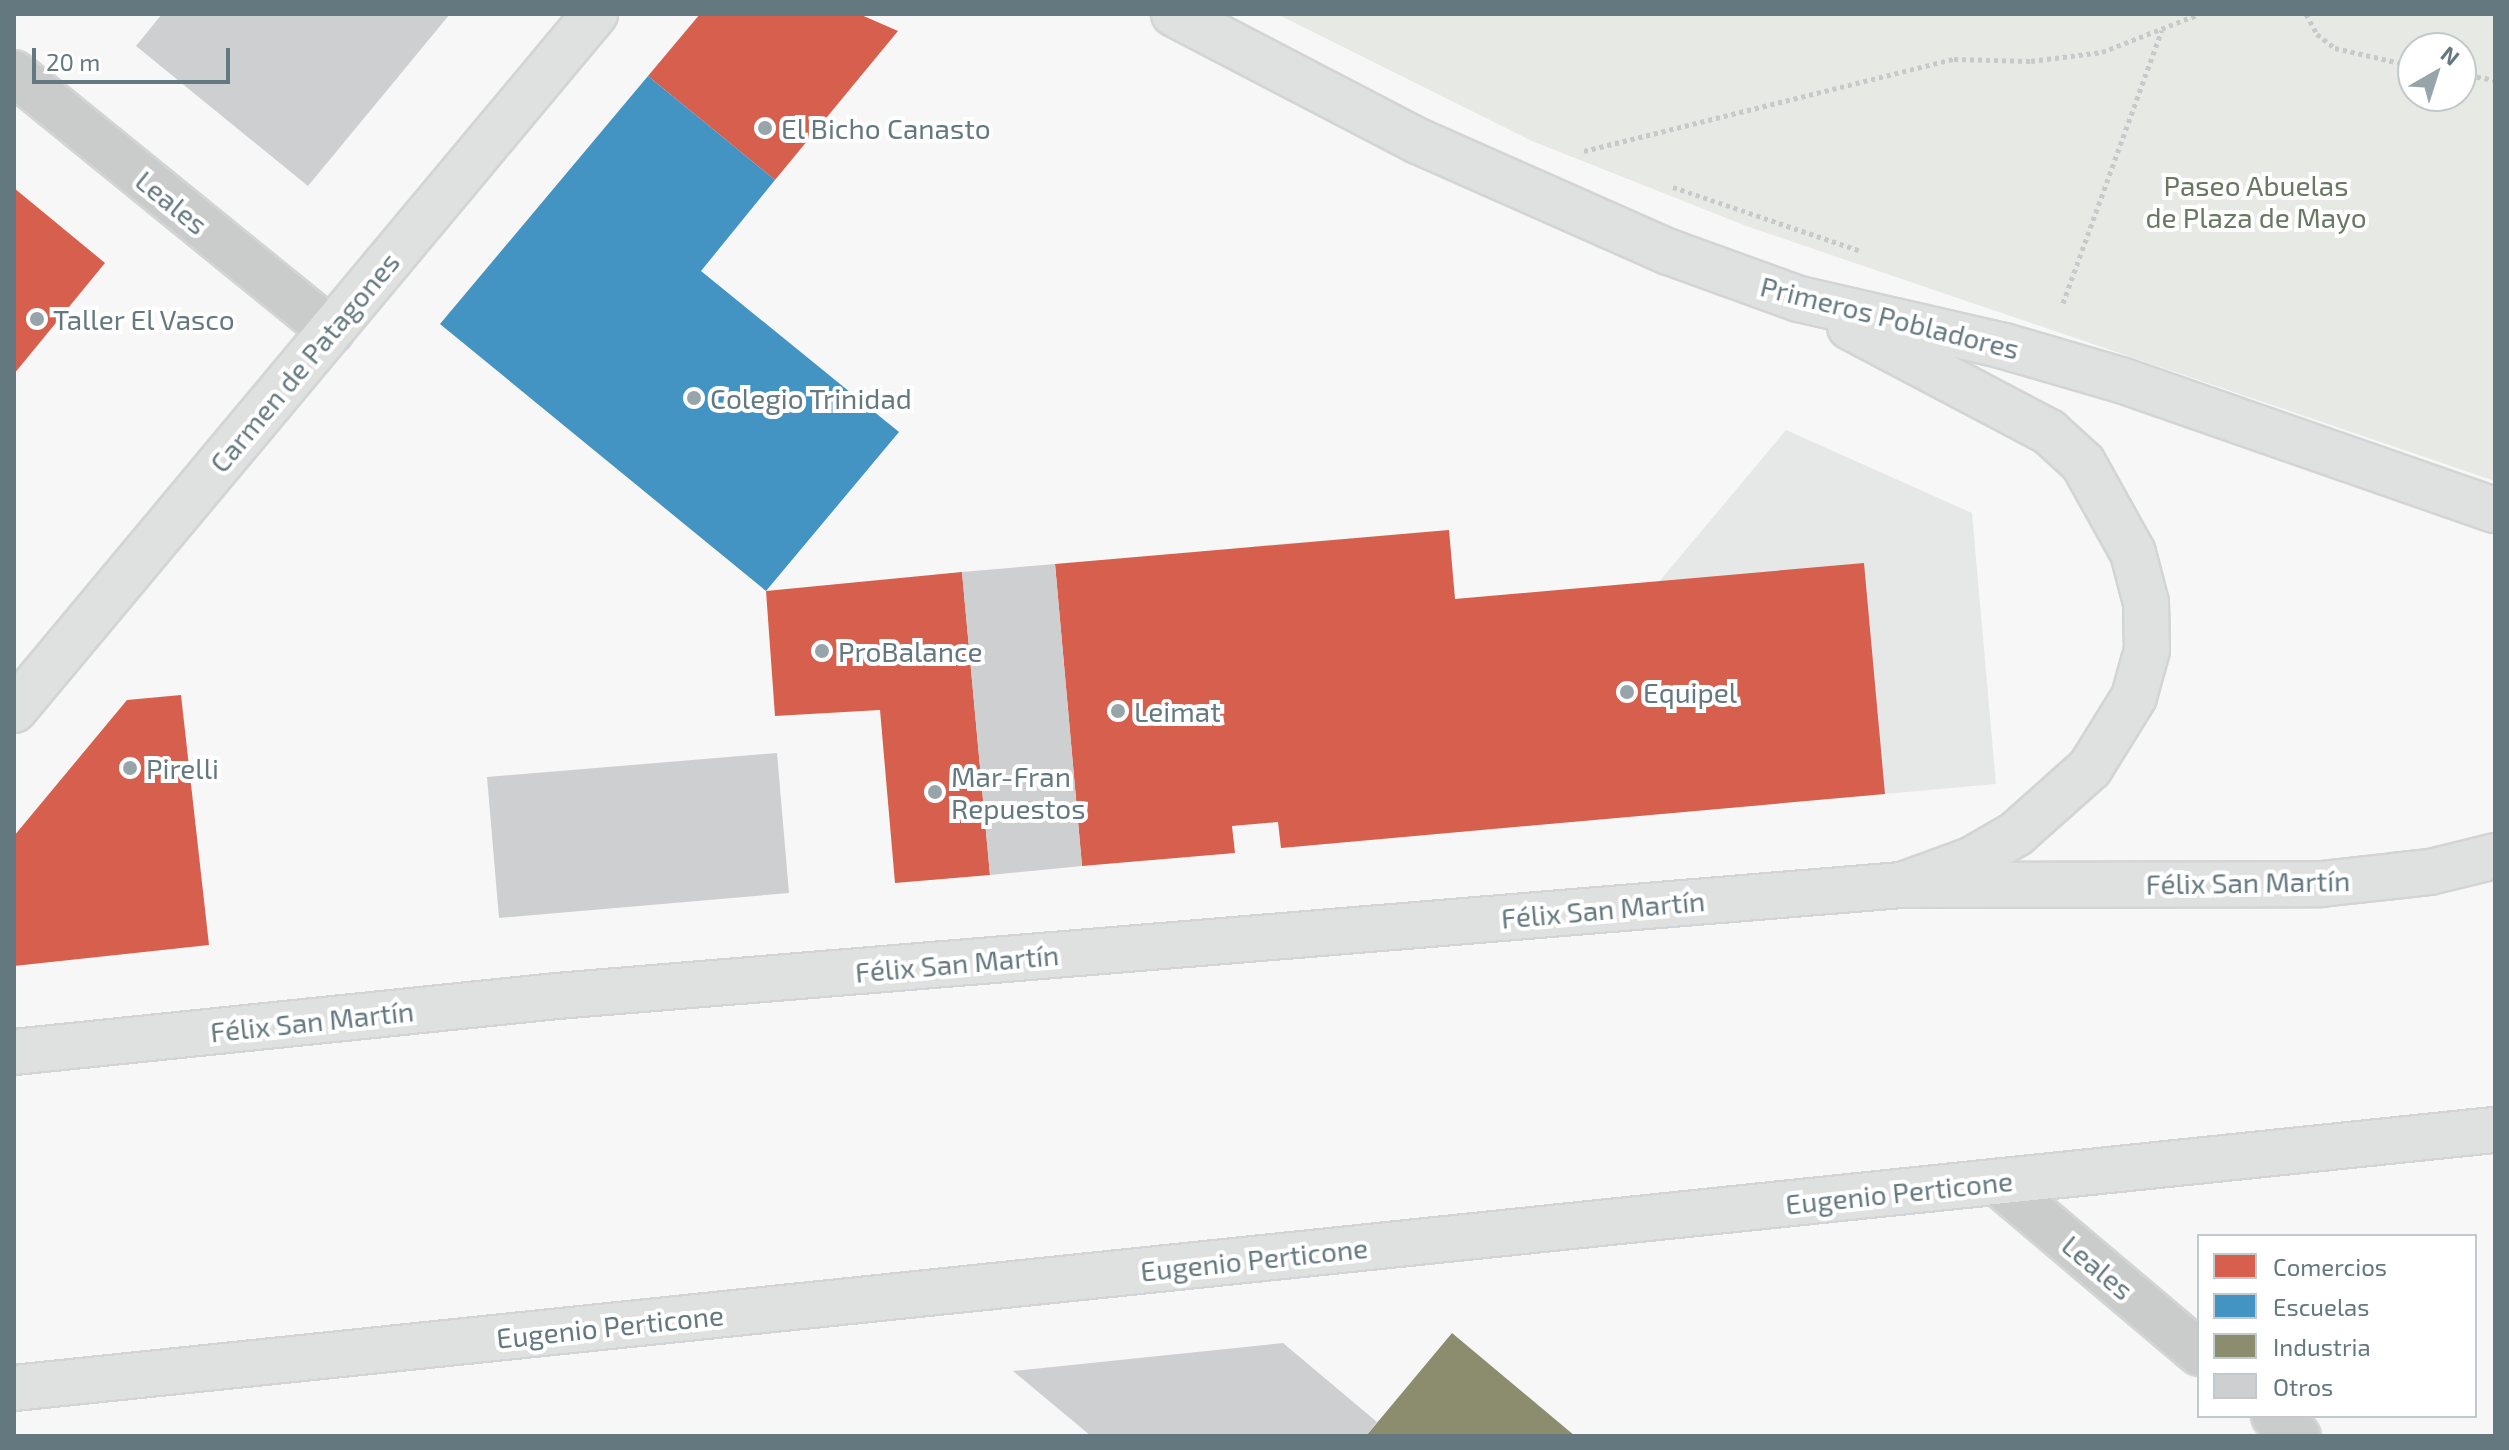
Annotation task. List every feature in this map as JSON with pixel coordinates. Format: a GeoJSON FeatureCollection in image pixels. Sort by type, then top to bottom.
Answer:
{"type":"FeatureCollection","features":[{"type":"Feature","properties":{"kind":"main road","name":"Carmen de Patagones"},"geometry":{"type":"LineString","coordinates":[[14,710],[595,14]]}},
{"type":"Feature","properties":{"kind":"main road","name":"Primeros Pobladores"},"geometry":{"type":"LineString","coordinates":[[1174,14],[1313,89],[1543,200],[1799,299],[2062,362],[2495,510]]}},
{"type":"Feature","properties":{"kind":"main road","name":"Félix San Martín"},"geometry":{"type":"LineString","coordinates":[[1799,299],[2049,432],[2083,463],[2110,505],[2133,553],[2146,603],[2147,650],[2134,697],[2090,768],[2016,834],[1971,860],[1902,885]]}},
{"type":"Feature","properties":{"kind":"main road","name":"Félix San Martín"},"geometry":{"type":"LineString","coordinates":[[14,1052],[557,996],[1902,885],[2321,884],[2430,872],[2495,856]]}},
{"type":"Feature","properties":{"kind":"main road","name":"Eugenio Perticone"},"geometry":{"type":"LineString","coordinates":[[14,1388],[2495,1130]]}},
{"type":"Feature","properties":{"kind":"street","name":"Leales"},"geometry":{"type":"LineString","coordinates":[[14,73],[331,331]]}},
{"type":"Feature","properties":{"kind":"street","name":"Leales"},"geometry":{"type":"LineString","coordinates":[[1997,1182],[2197,1351]]}},
{"type":"Feature","properties":{"kind":"street"},"geometry":{"type":"LineString","coordinates":[[2276,1418],[2298,1436]]}},
{"type":"Feature","properties":{"kind":"path"},"geometry":{"type":"LineString","coordinates":[[1583,151],[1954,59],[2064,59],[2102,52],[2199,14]]}},
{"type":"Feature","properties":{"kind":"path"},"geometry":{"type":"LineString","coordinates":[[2306,14],[2317,34],[2335,48],[2397,62]]}},
{"type":"Feature","properties":{"kind":"path"},"geometry":{"type":"LineString","coordinates":[[2058,318],[2162,29]]}},
{"type":"Feature","properties":{"kind":"path"},"geometry":{"type":"LineString","coordinates":[[1571,146],[1597,157]]}},
{"type":"Feature","properties":{"kind":"path"},"geometry":{"type":"LineString","coordinates":[[1669,186],[1863,252]]}},
{"type":"Feature","properties":{"kind":"shaded area","name":"Equipel"},"geometry":{"type":"Polygon","coordinates":[[[1786,430],[1972,513],[1996,784],[1281,848],[1254,546],[1449,530],[1455,599],[1658,583],[1786,430]]]}},
{"type":"Feature","properties":{"kind":"green space","name":"Paseo Abuelas de Plaza de Mayo"},"geometry":{"type":"Polygon","coordinates":[[[1277,14],[2495,14],[2495,481],[1749,227],[1532,141],[1277,14]]]}},
{"type":"Feature","properties":{"kind":"building: Comercios","name":"El Bicho Canasto"},"geometry":{"type":"Polygon","coordinates":[[[700,14],[859,14],[898,31],[775,180],[648,76],[700,14]]]}},
{"type":"Feature","properties":{"kind":"building: Comercios","name":"Taller El Vasco"},"geometry":{"type":"Polygon","coordinates":[[[14,188],[105,263],[14,374],[14,188]]]}},
{"type":"Feature","properties":{"kind":"building: Comercios","name":"Equipel"},"geometry":{"type":"Polygon","coordinates":[[[1449,530],[1455,599],[1864,563],[1885,794],[1281,848],[1278,822],[1232,826],[1235,853],[1082,866],[1055,564],[1449,530]]]}},
{"type":"Feature","properties":{"kind":"building: Comercios","name":"Mar-Fran Repuestos"},"geometry":{"type":"Polygon","coordinates":[[[962,572],[990,875],[895,883],[880,710],[775,716],[766,591],[962,572]]]}},
{"type":"Feature","properties":{"kind":"building: Comercios","name":"Pirelli"},"geometry":{"type":"Polygon","coordinates":[[[181,695],[209,945],[14,966],[14,836],[127,700],[181,695]]]}},
{"type":"Feature","properties":{"kind":"building: Escuelas","name":"Colegio Trinidad"},"geometry":{"type":"Polygon","coordinates":[[[648,76],[775,180],[701,271],[899,432],[766,591],[440,324],[648,76]]]}},
{"type":"Feature","properties":{"kind":"building: Industria"},"geometry":{"type":"Polygon","coordinates":[[[1452,1333],[1575,1436],[1366,1436],[1452,1333]]]}},
{"type":"Feature","properties":{"kind":"building: Otros"},"geometry":{"type":"Polygon","coordinates":[[[162,14],[450,14],[308,186],[136,46],[162,14]]]}},
{"type":"Feature","properties":{"kind":"building: Otros"},"geometry":{"type":"Polygon","coordinates":[[[1055,564],[1082,866],[990,875],[962,572],[1055,564]]]}},
{"type":"Feature","properties":{"kind":"building: Otros"},"geometry":{"type":"Polygon","coordinates":[[[777,753],[789,893],[499,918],[487,777],[777,753]]]}},
{"type":"Feature","properties":{"kind":"building: Otros"},"geometry":{"type":"Polygon","coordinates":[[[1283,1343],[1377,1422],[1366,1436],[1091,1436],[1013,1371],[1283,1343]]]}},
{"type":"Feature","properties":{"kind":"place","name":"El Bicho Canasto"},"geometry":{"type":"Point","coordinates":[765,128]}},
{"type":"Feature","properties":{"kind":"place","name":"Taller El Vasco"},"geometry":{"type":"Point","coordinates":[37,319]}},
{"type":"Feature","properties":{"kind":"place","name":"Colegio Trinidad"},"geometry":{"type":"Point","coordinates":[694,398]}},
{"type":"Feature","properties":{"kind":"place","name":"ProBalance"},"geometry":{"type":"Point","coordinates":[822,651]}},
{"type":"Feature","properties":{"kind":"place","name":"Equipel"},"geometry":{"type":"Point","coordinates":[1627,692]}},
{"type":"Feature","properties":{"kind":"place","name":"Leimat"},"geometry":{"type":"Point","coordinates":[1118,711]}},
{"type":"Feature","properties":{"kind":"place","name":"Pirelli"},"geometry":{"type":"Point","coordinates":[130,768]}},
{"type":"Feature","properties":{"kind":"place","name":"Mar-Fran Repuestos"},"geometry":{"type":"Point","coordinates":[935,792]}}]}
